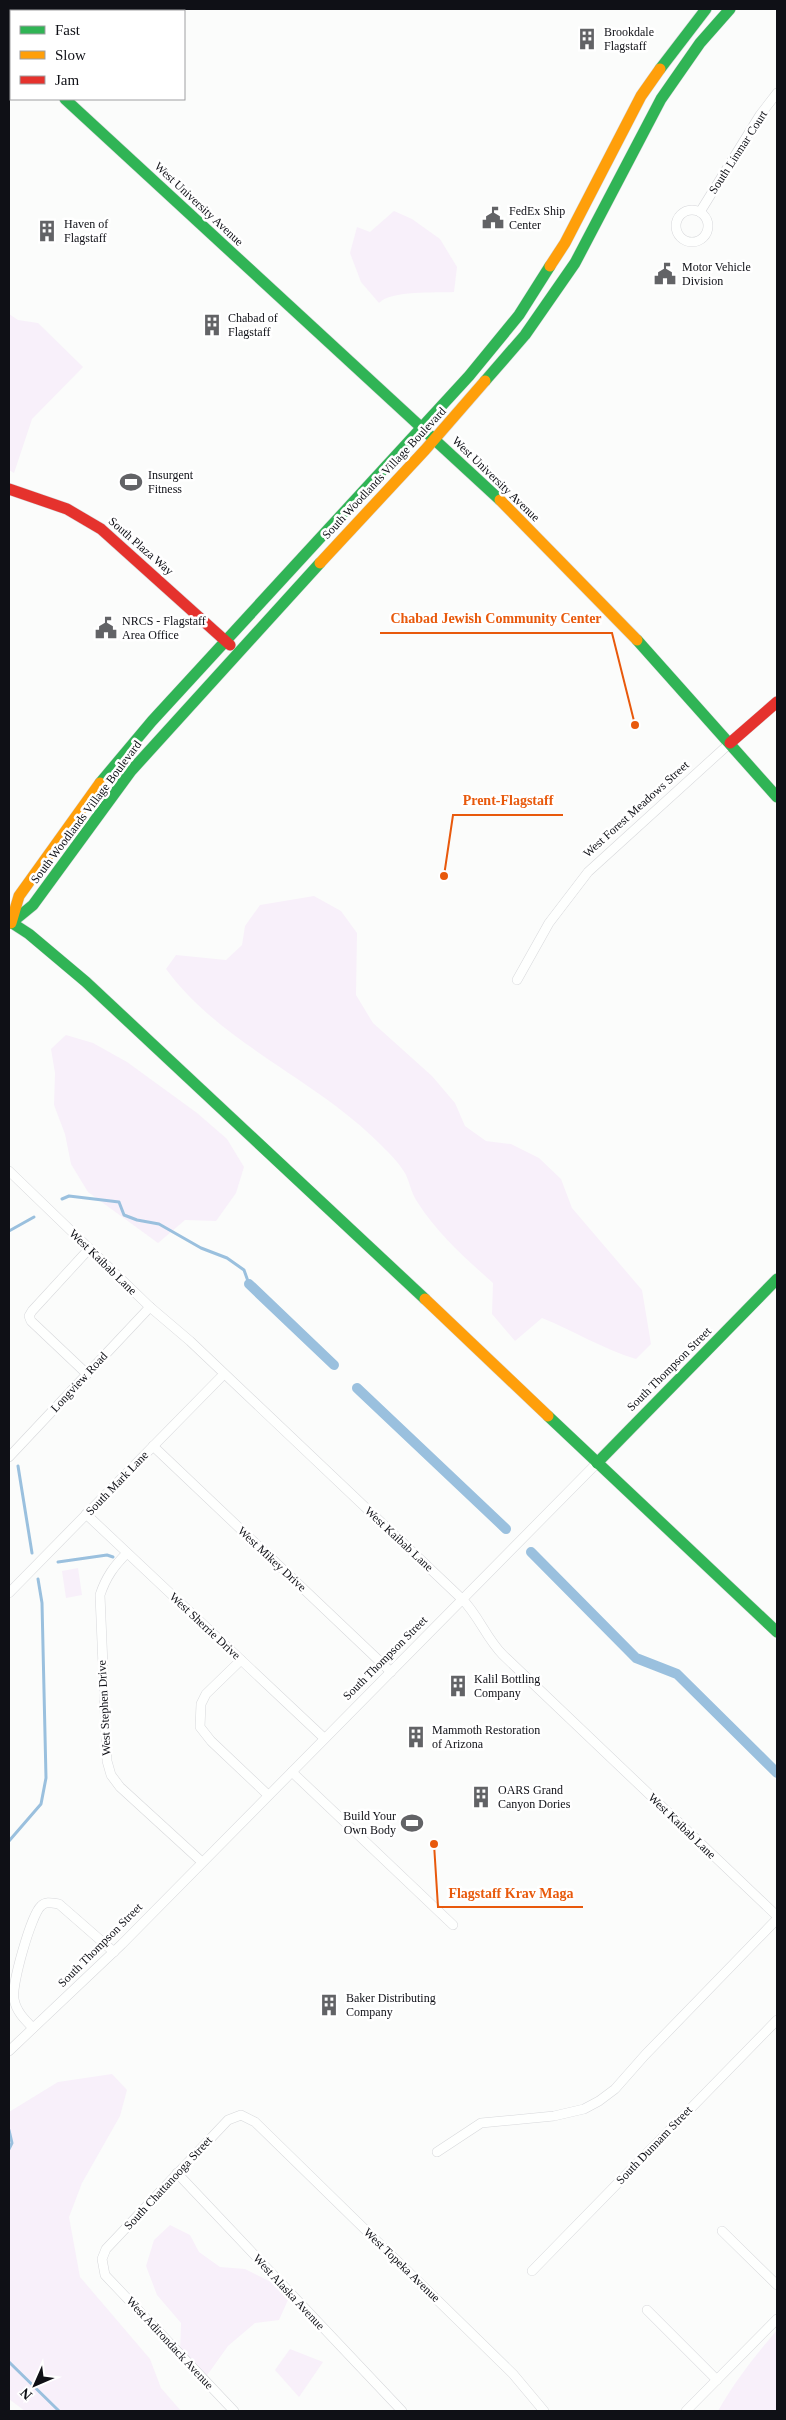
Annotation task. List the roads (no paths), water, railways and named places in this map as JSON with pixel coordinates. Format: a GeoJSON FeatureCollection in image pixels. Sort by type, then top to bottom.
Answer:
{"type":"FeatureCollection","features":[{"type":"Feature","properties":{"kind":"street","name":"South Woodlands Village Boulevard"},"geometry":{"type":"LineString","coordinates":[[10,924],[20,896],[106,774],[225,640],[469,376],[532,297],[565,244],[641,96],[675,46],[706,9]]}},
{"type":"Feature","properties":{"kind":"street","name":"South Woodlands Village Boulevard"},"geometry":{"type":"LineString","coordinates":[[10,924],[33,905],[132,771],[237,652],[504,362],[546,308],[578,256],[661,99],[700,43],[730,9]]}},
{"type":"Feature","properties":{"kind":"street","name":"South Linmar Court"},"geometry":{"type":"LineString","coordinates":[[700,212],[760,116],[777,93]]}},
{"type":"Feature","properties":{"kind":"street","name":"West University Avenue"},"geometry":{"type":"LineString","coordinates":[[66,100],[435,439],[572,571],[730,743],[777,798]]}},
{"type":"Feature","properties":{"kind":"street","name":"South Plaza Way"},"geometry":{"type":"LineString","coordinates":[[9,489],[67,509],[101,528],[237,652]]}},
{"type":"Feature","properties":{"kind":"street","name":"West Forest Meadows Street"},"geometry":{"type":"LineString","coordinates":[[517,980],[549,923],[588,872],[603,856],[777,702]]}},
{"type":"Feature","properties":{"kind":"street"},"geometry":{"type":"LineString","coordinates":[[10,924],[29,934],[144,1034],[777,1632]]}},
{"type":"Feature","properties":{"kind":"street","name":"West Kaibab Lane"},"geometry":{"type":"LineString","coordinates":[[9,1171],[150,1307],[224,1374],[462,1599],[473,1610],[488,1638],[502,1655],[777,1918],[645,2055],[630,2074],[599,2102],[569,2113],[481,2123],[437,2152]]}},
{"type":"Feature","properties":{"kind":"street"},"geometry":{"type":"LineString","coordinates":[[87,1374],[32,1321],[30,1316],[32,1311],[89,1249]]}},
{"type":"Feature","properties":{"kind":"street","name":"South Thompson Street"},"geometry":{"type":"LineString","coordinates":[[9,2051],[114,1952],[777,1279]]}},
{"type":"Feature","properties":{"kind":"street","name":"Longview Road"},"geometry":{"type":"LineString","coordinates":[[9,1457],[150,1307]]}},
{"type":"Feature","properties":{"kind":"street","name":"South Mark Lane"},"geometry":{"type":"LineString","coordinates":[[9,1592],[224,1374]]}},
{"type":"Feature","properties":{"kind":"street","name":"West Mikey Drive"},"geometry":{"type":"LineString","coordinates":[[153,1446],[391,1672]]}},
{"type":"Feature","properties":{"kind":"street","name":"West Sherrie Drive"},"geometry":{"type":"LineString","coordinates":[[86,1514],[324,1738]]}},
{"type":"Feature","properties":{"kind":"street","name":"West Stephen Drive"},"geometry":{"type":"LineString","coordinates":[[127,1553],[105,1579],[100,1595],[107,1761],[111,1775],[120,1788],[202,1862]]}},
{"type":"Feature","properties":{"kind":"street"},"geometry":{"type":"LineString","coordinates":[[241,1660],[206,1694],[201,1704],[200,1727],[211,1741],[268,1795]]}},
{"type":"Feature","properties":{"kind":"street"},"geometry":{"type":"LineString","coordinates":[[292,1772],[453,1925]]}},
{"type":"Feature","properties":{"kind":"street"},"geometry":{"type":"LineString","coordinates":[[33,2028],[17,2009],[13,1990],[31,1926],[42,1905],[50,1902],[59,1904],[114,1952]]}},
{"type":"Feature","properties":{"kind":"street","name":"South Dunnam Street"},"geometry":{"type":"LineString","coordinates":[[532,2271],[777,2020]]}},
{"type":"Feature","properties":{"kind":"street","name":"South Chattanooga Street"},"geometry":{"type":"LineString","coordinates":[[105,2274],[102,2259],[106,2249],[228,2120],[241,2115],[255,2122]]}},
{"type":"Feature","properties":{"kind":"street","name":"West Topeka Avenue"},"geometry":{"type":"LineString","coordinates":[[255,2122],[514,2374],[544,2411]]}},
{"type":"Feature","properties":{"kind":"street","name":"West Alaska Avenue"},"geometry":{"type":"LineString","coordinates":[[176,2173],[402,2411]]}},
{"type":"Feature","properties":{"kind":"street"},"geometry":{"type":"LineString","coordinates":[[722,2231],[777,2285]]}},
{"type":"Feature","properties":{"kind":"street","name":"West Adirondack Avenue"},"geometry":{"type":"LineString","coordinates":[[105,2274],[234,2411]]}},
{"type":"Feature","properties":{"kind":"street"},"geometry":{"type":"LineString","coordinates":[[647,2310],[717,2380]]}},
{"type":"Feature","properties":{"kind":"street"},"geometry":{"type":"LineString","coordinates":[[686,2411],[777,2319]]}},
{"type":"Feature","properties":{"kind":"waterway"},"geometry":{"type":"LineString","coordinates":[[62,1199],[69,1196],[119,1202],[124,1215],[137,1220],[159,1224],[201,1248],[227,1258],[244,1270],[249,1284]]}},
{"type":"Feature","properties":{"kind":"waterway"},"geometry":{"type":"LineString","coordinates":[[9,1231],[34,1217]]}},
{"type":"Feature","properties":{"kind":"waterway"},"geometry":{"type":"LineString","coordinates":[[249,1284],[334,1365]]}},
{"type":"Feature","properties":{"kind":"waterway"},"geometry":{"type":"LineString","coordinates":[[357,1388],[506,1529]]}},
{"type":"Feature","properties":{"kind":"waterway"},"geometry":{"type":"LineString","coordinates":[[18,1466],[32,1553]]}},
{"type":"Feature","properties":{"kind":"waterway"},"geometry":{"type":"LineString","coordinates":[[531,1552],[636,1658],[677,1674],[777,1773]]}},
{"type":"Feature","properties":{"kind":"waterway"},"geometry":{"type":"LineString","coordinates":[[58,1562],[107,1555],[113,1557]]}},
{"type":"Feature","properties":{"kind":"waterway"},"geometry":{"type":"LineString","coordinates":[[9,1841],[41,1804],[46,1778],[42,1603],[38,1579]]}},
{"type":"Feature","properties":{"kind":"waterway"},"geometry":{"type":"LineString","coordinates":[[9,2130],[12,2143],[9,2149]]}},
{"type":"Feature","properties":{"kind":"waterway"},"geometry":{"type":"LineString","coordinates":[[9,2362],[59,2411]]}},
{"type":"Feature","properties":{"kind":"place","name":"Brookdale Flagstaff"},"geometry":{"type":"Point","coordinates":[587,39]}},
{"type":"Feature","properties":{"kind":"place","name":"FedEx Ship Center"},"geometry":{"type":"Point","coordinates":[493,218]}},
{"type":"Feature","properties":{"kind":"place","name":"Haven of Flagstaff"},"geometry":{"type":"Point","coordinates":[47,231]}},
{"type":"Feature","properties":{"kind":"place","name":"Motor Vehicle Division"},"geometry":{"type":"Point","coordinates":[665,274]}},
{"type":"Feature","properties":{"kind":"place","name":"Chabad of Flagstaff"},"geometry":{"type":"Point","coordinates":[212,325]}},
{"type":"Feature","properties":{"kind":"place","name":"Insurgent Fitness"},"geometry":{"type":"Point","coordinates":[131,482]}},
{"type":"Feature","properties":{"kind":"place","name":"NRCS - Flagstaff Area Office"},"geometry":{"type":"Point","coordinates":[106,628]}},
{"type":"Feature","properties":{"kind":"place","name":"Chabad Jewish Community Center"},"geometry":{"type":"Point","coordinates":[635,725]}},
{"type":"Feature","properties":{"kind":"place","name":"Prent-Flagstaff"},"geometry":{"type":"Point","coordinates":[444,876]}},
{"type":"Feature","properties":{"kind":"place","name":"Kalil Bottling Company"},"geometry":{"type":"Point","coordinates":[458,1686]}},
{"type":"Feature","properties":{"kind":"place","name":"Mammoth Restoration of Arizona"},"geometry":{"type":"Point","coordinates":[416,1737]}},
{"type":"Feature","properties":{"kind":"place","name":"OARS Grand Canyon Dories"},"geometry":{"type":"Point","coordinates":[481,1797]}},
{"type":"Feature","properties":{"kind":"place","name":"Build Your Own Body"},"geometry":{"type":"Point","coordinates":[412,1823]}},
{"type":"Feature","properties":{"kind":"place","name":"Flagstaff Krav Maga"},"geometry":{"type":"Point","coordinates":[434,1844]}},
{"type":"Feature","properties":{"kind":"place","name":"Baker Distributing Company"},"geometry":{"type":"Point","coordinates":[329,2005]}}]}
